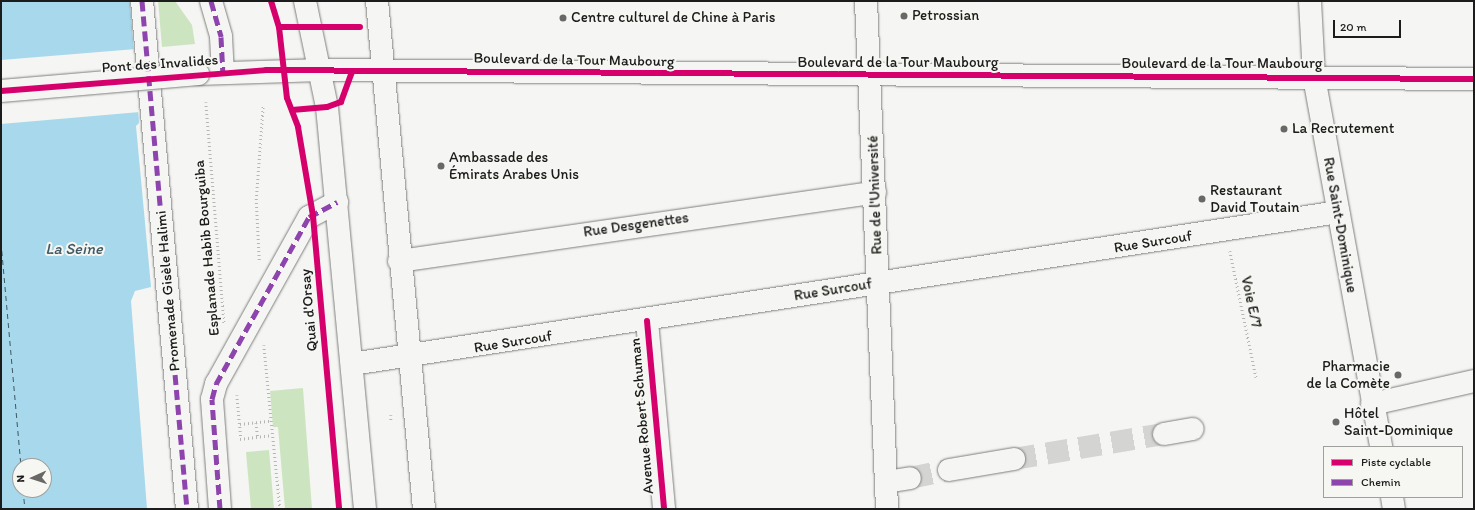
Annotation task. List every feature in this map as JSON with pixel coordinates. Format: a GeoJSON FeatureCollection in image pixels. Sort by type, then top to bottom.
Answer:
{"type":"FeatureCollection","features":[{"type":"Feature","properties":{"kind":"street","name":"Promenade Gisèle Halimi"},"geometry":{"type":"LineString","coordinates":[[142,1],[187,509]]}},
{"type":"Feature","properties":{"kind":"street"},"geometry":{"type":"LineString","coordinates":[[211,1],[221,37],[223,72]]}},
{"type":"Feature","properties":{"kind":"street"},"geometry":{"type":"LineString","coordinates":[[305,1],[322,70],[337,202],[365,509]]}},
{"type":"Feature","properties":{"kind":"street"},"geometry":{"type":"LineString","coordinates":[[377,1],[399,261],[424,509]]}},
{"type":"Feature","properties":{"kind":"street","name":"Rue de l'Université"},"geometry":{"type":"LineString","coordinates":[[866,1],[887,509]]}},
{"type":"Feature","properties":{"kind":"street","name":"Rue Saint-Dominique"},"geometry":{"type":"LineString","coordinates":[[1310,1],[1314,77],[1381,446]]}},
{"type":"Feature","properties":{"kind":"street","name":"Pont des Invalides"},"geometry":{"type":"LineString","coordinates":[[1,90],[223,72],[322,70]]}},
{"type":"Feature","properties":{"kind":"street","name":"Boulevard de la Tour Maubourg"},"geometry":{"type":"LineString","coordinates":[[322,70],[382,72],[870,76],[1314,77],[1474,79]]}},
{"type":"Feature","properties":{"kind":"street"},"geometry":{"type":"LineString","coordinates":[[399,261],[410,240],[406,178]]}},
{"type":"Feature","properties":{"kind":"street","name":"Rue Desgenettes"},"geometry":{"type":"LineString","coordinates":[[399,261],[875,192]]}},
{"type":"Feature","properties":{"kind":"street"},"geometry":{"type":"LineString","coordinates":[[220,509],[212,399],[216,384],[261,308],[309,217],[337,202]]}},
{"type":"Feature","properties":{"kind":"street","name":"Rue Surcouf"},"geometry":{"type":"LineString","coordinates":[[352,364],[409,357],[647,321],[878,283],[1226,231],[1338,212]]}},
{"type":"Feature","properties":{"kind":"street","name":"Avenue Robert Schuman"},"geometry":{"type":"LineString","coordinates":[[647,321],[664,509]]}},
{"type":"Feature","properties":{"kind":"street"},"geometry":{"type":"LineString","coordinates":[[1372,404],[1474,380]]}},
{"type":"Feature","properties":{"kind":"street"},"geometry":{"type":"LineString","coordinates":[[1164,434],[1193,428]]}},
{"type":"Feature","properties":{"kind":"street"},"geometry":{"type":"LineString","coordinates":[[949,470],[1014,458]]}},
{"type":"Feature","properties":{"kind":"street"},"geometry":{"type":"LineString","coordinates":[[886,482],[910,478]]}},
{"type":"Feature","properties":{"kind":"street"},"geometry":{"type":"LineString","coordinates":[[1392,498],[1394,509]]}},
{"type":"Feature","properties":{"kind":"path"},"geometry":{"type":"LineString","coordinates":[[259,269],[256,200],[263,105]]}},
{"type":"Feature","properties":{"kind":"path"},"geometry":{"type":"LineString","coordinates":[[261,308],[271,435],[280,509]]}},
{"type":"Feature","properties":{"kind":"path"},"geometry":{"type":"LineString","coordinates":[[237,393],[241,438],[238,439],[238,447]]}},
{"type":"Feature","properties":{"kind":"path"},"geometry":{"type":"LineString","coordinates":[[240,424],[270,421]]}},
{"type":"Feature","properties":{"kind":"path"},"geometry":{"type":"LineString","coordinates":[[256,422],[258,437]]}},
{"type":"Feature","properties":{"kind":"path"},"geometry":{"type":"LineString","coordinates":[[241,438],[271,435]]}},
{"type":"Feature","properties":{"kind":"green space"},"geometry":{"type":"Polygon","coordinates":[[[158,1],[175,1],[192,25],[195,44],[162,47],[158,1]]]}},
{"type":"Feature","properties":{"kind":"green space"},"geometry":{"type":"Polygon","coordinates":[[[303,388],[312,509],[285,509],[278,427],[273,427],[270,391],[303,388]]]}},
{"type":"Feature","properties":{"kind":"green space"},"geometry":{"type":"Polygon","coordinates":[[[269,450],[274,509],[251,509],[246,452],[269,450]]]}},
{"type":"Feature","properties":{"kind":"water","name":"La Seine"},"geometry":{"type":"Polygon","coordinates":[[[1,1],[130,1],[139,123],[136,126],[151,287],[135,291],[131,301],[147,509],[1,509],[1,1]]]}},
{"type":"Feature","properties":{"kind":"pier"},"geometry":{"type":"Polygon","coordinates":[[[136,49],[140,112],[1,124],[1,60],[136,49]]]}},
{"type":"Feature","properties":{"kind":"ferry route"},"geometry":{"type":"LineString","coordinates":[[1,242],[20,458]]}},
{"type":"Feature","properties":{"kind":"ferry route"},"geometry":{"type":"LineString","coordinates":[[24,498],[25,509]]}},
{"type":"Feature","properties":{"kind":"tunnel"},"geometry":{"type":"LineString","coordinates":[[1014,459],[1164,434]]}},
{"type":"Feature","properties":{"kind":"tunnel"},"geometry":{"type":"LineString","coordinates":[[910,478],[949,470]]}},
{"type":"Feature","properties":{"kind":"marked path"},"geometry":{"type":"LineString","coordinates":[[142,1],[187,509]]}},
{"type":"Feature","properties":{"kind":"marked path"},"geometry":{"type":"LineString","coordinates":[[211,1],[221,37],[223,73]]}},
{"type":"Feature","properties":{"kind":"marked path"},"geometry":{"type":"LineString","coordinates":[[220,509],[212,399],[216,384],[309,217],[337,202]]}},
{"type":"Feature","properties":{"kind":"cycle path","name":"Quai d'Orsay"},"geometry":{"type":"LineString","coordinates":[[271,1],[279,27],[287,98],[298,127],[313,216],[339,509]]}},
{"type":"Feature","properties":{"kind":"cycle path"},"geometry":{"type":"LineString","coordinates":[[279,27],[360,27]]}},
{"type":"Feature","properties":{"kind":"cycle path"},"geometry":{"type":"LineString","coordinates":[[1,91],[266,70],[1474,79]]}},
{"type":"Feature","properties":{"kind":"cycle path"},"geometry":{"type":"LineString","coordinates":[[292,110],[327,107],[341,102],[352,72]]}},
{"type":"Feature","properties":{"kind":"cycle path"},"geometry":{"type":"LineString","coordinates":[[647,321],[664,509]]}},
{"type":"Feature","properties":{"kind":"place","name":"Petrossian"},"geometry":{"type":"Point","coordinates":[904,16]}},
{"type":"Feature","properties":{"kind":"place","name":"Centre culturel de Chine à Paris"},"geometry":{"type":"Point","coordinates":[563,18]}},
{"type":"Feature","properties":{"kind":"place","name":"La Recrutement"},"geometry":{"type":"Point","coordinates":[1284,129]}},
{"type":"Feature","properties":{"kind":"place","name":"Ambassade des Émirats Arabes Unis"},"geometry":{"type":"Point","coordinates":[441,166]}},
{"type":"Feature","properties":{"kind":"place","name":"Restaurant David Toutain"},"geometry":{"type":"Point","coordinates":[1202,199]}},
{"type":"Feature","properties":{"kind":"place","name":"Pharmacie de la Comète"},"geometry":{"type":"Point","coordinates":[1398,375]}},
{"type":"Feature","properties":{"kind":"place","name":"Hôtel Saint-Dominique"},"geometry":{"type":"Point","coordinates":[1336,422]}}]}
